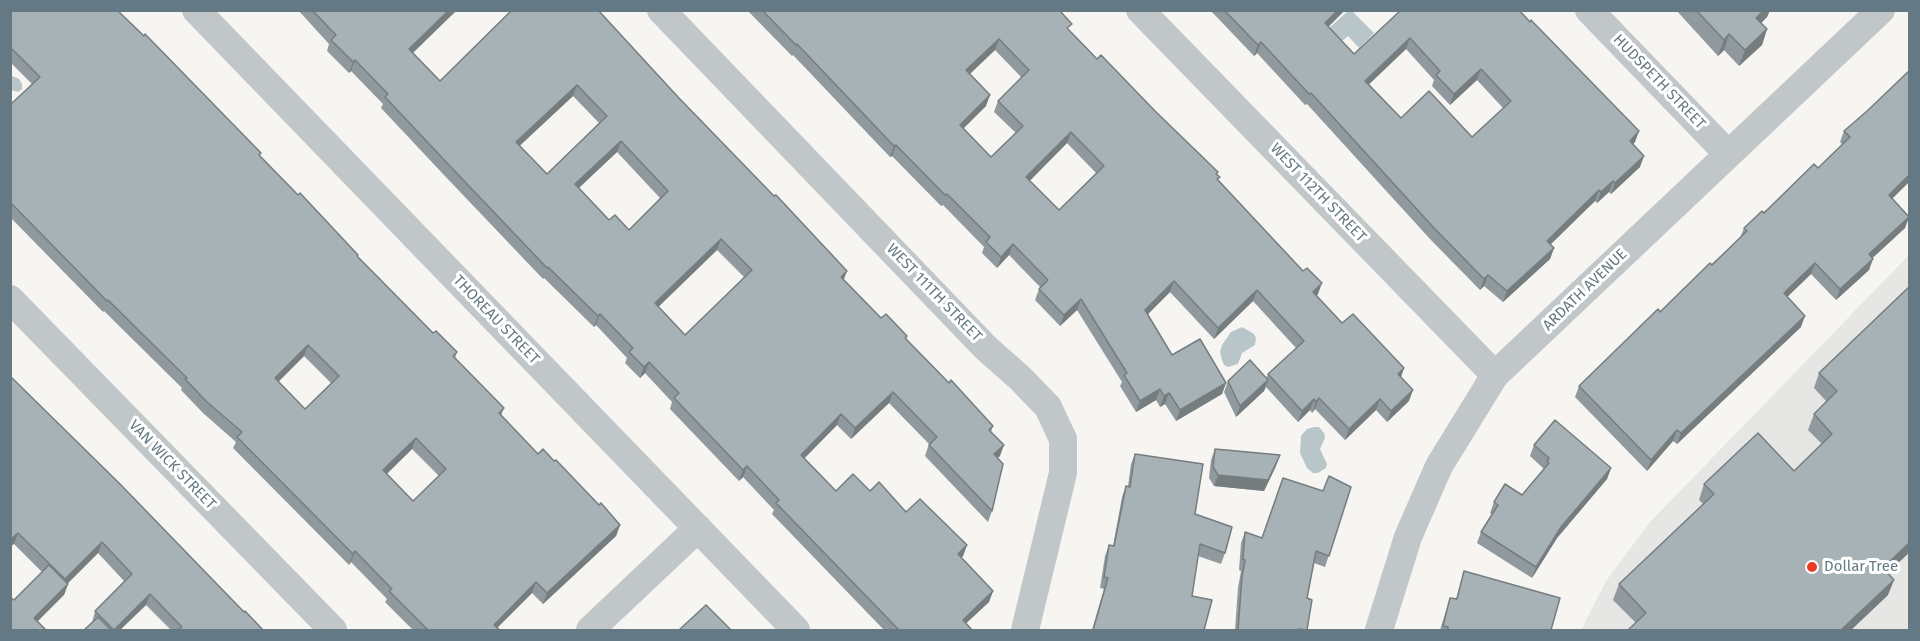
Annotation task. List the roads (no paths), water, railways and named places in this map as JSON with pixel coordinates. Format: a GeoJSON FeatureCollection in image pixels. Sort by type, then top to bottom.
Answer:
{"type":"FeatureCollection","features":[{"type":"Feature","properties":{"kind":"street","name":"THOREAU STREET"},"geometry":{"type":"LineString","coordinates":[[196,10],[796,630]]}},
{"type":"Feature","properties":{"kind":"street","name":"WEST 111TH STREET"},"geometry":{"type":"LineString","coordinates":[[661,10],[986,348],[1048,407],[1063,439],[1063,473],[1025,630]]}},
{"type":"Feature","properties":{"kind":"street","name":"WEST 112TH STREET"},"geometry":{"type":"LineString","coordinates":[[1140,10],[1495,375]]}},
{"type":"Feature","properties":{"kind":"street","name":"HUDSPETH STREET"},"geometry":{"type":"LineString","coordinates":[[1589,10],[1728,154]]}},
{"type":"Feature","properties":{"kind":"street","name":"ARDATH AVENUE"},"geometry":{"type":"LineString","coordinates":[[1379,630],[1408,537],[1439,466],[1495,375],[1881,10]]}},
{"type":"Feature","properties":{"kind":"street","name":"VAN WICK STREET"},"geometry":{"type":"LineString","coordinates":[[10,299],[333,630]]}},
{"type":"Feature","properties":{"kind":"street"},"geometry":{"type":"LineString","coordinates":[[590,630],[698,528]]}},
{"type":"Feature","properties":{"kind":"place","name":"Dollar Tree"},"geometry":{"type":"Point","coordinates":[1812,567]}}]}
